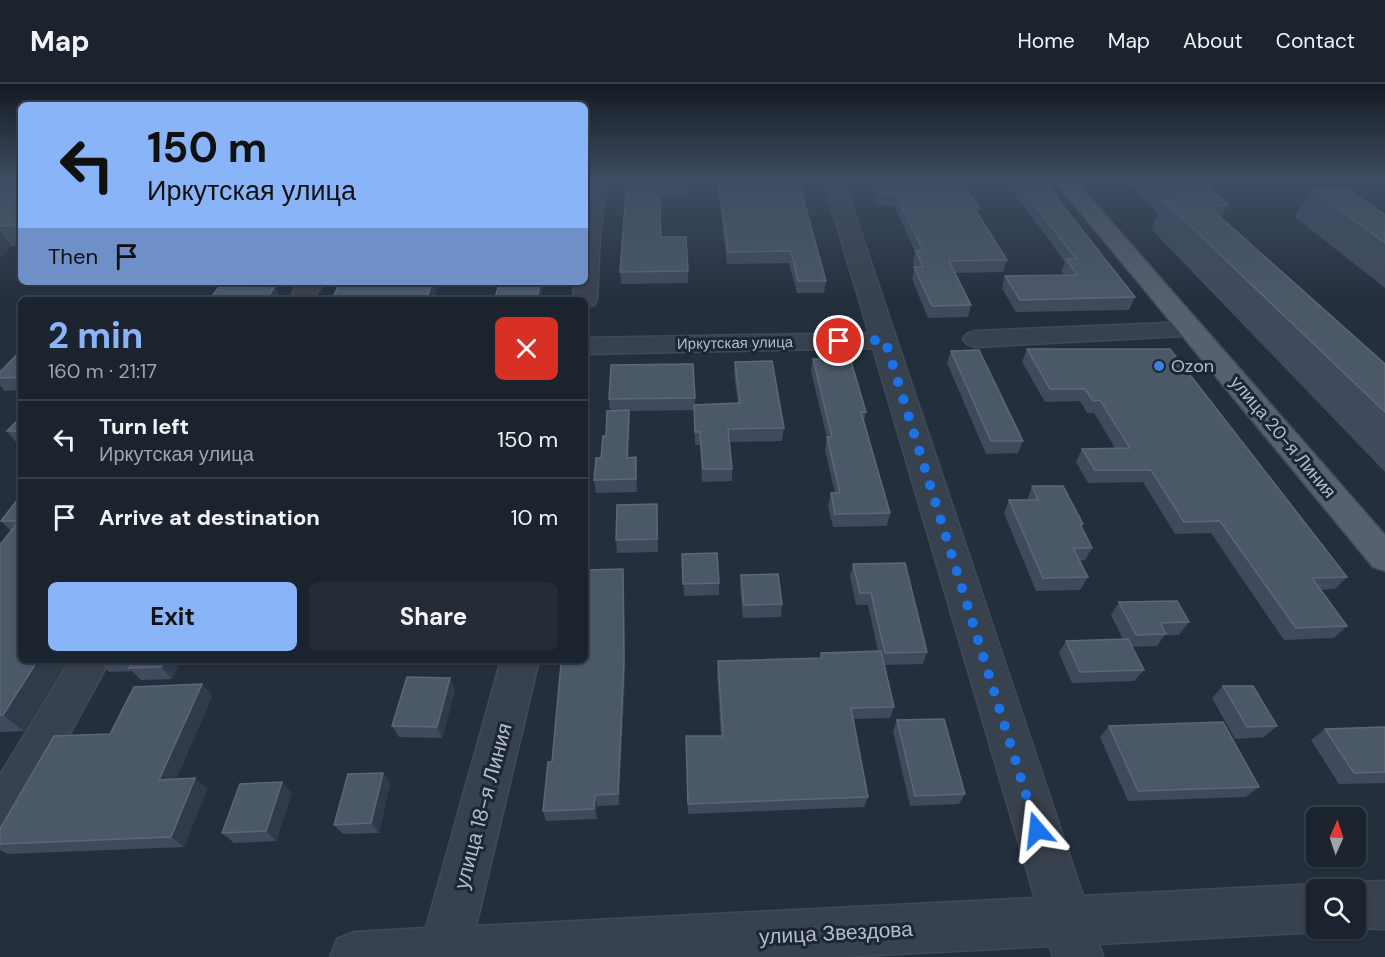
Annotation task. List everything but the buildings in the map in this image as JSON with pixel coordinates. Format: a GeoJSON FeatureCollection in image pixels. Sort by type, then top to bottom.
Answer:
{"type":"FeatureCollection","features":[{"type":"Feature","properties":{"kind":"main road","name":"улица 20-я Линия"},"geometry":{"type":"LineString","coordinates":[[1098,220],[1385,558]]}},
{"type":"Feature","properties":{"kind":"street"},"geometry":{"type":"LineString","coordinates":[[588,250],[591,220]]}},
{"type":"Feature","properties":{"kind":"street"},"geometry":{"type":"LineString","coordinates":[[846,220],[1071,938]]}},
{"type":"Feature","properties":{"kind":"street"},"geometry":{"type":"LineString","coordinates":[[976,339],[1192,330]]}},
{"type":"Feature","properties":{"kind":"street","name":"Иркутская улица"},"geometry":{"type":"LineString","coordinates":[[588,346],[885,340]]}},
{"type":"Feature","properties":{"kind":"street"},"geometry":{"type":"LineString","coordinates":[[0,817],[89,663]]}},
{"type":"Feature","properties":{"kind":"street","name":"улица 18-я Линия"},"geometry":{"type":"LineString","coordinates":[[445,952],[519,663]]}},
{"type":"Feature","properties":{"kind":"street"},"geometry":{"type":"LineString","coordinates":[[1366,906],[1385,905]]}},
{"type":"Feature","properties":{"kind":"street","name":"улица Звездова"},"geometry":{"type":"LineString","coordinates":[[355,957],[445,952],[1071,938],[1306,909]]}},
{"type":"Feature","properties":{"kind":"place","name":"Ozon"},"geometry":{"type":"Point","coordinates":[1159,366]}},
{"type":"Feature","properties":{"kind":"route"},"geometry":{"type":"LineString","coordinates":[[839,341],[885,340],[1037,830]]}}]}
